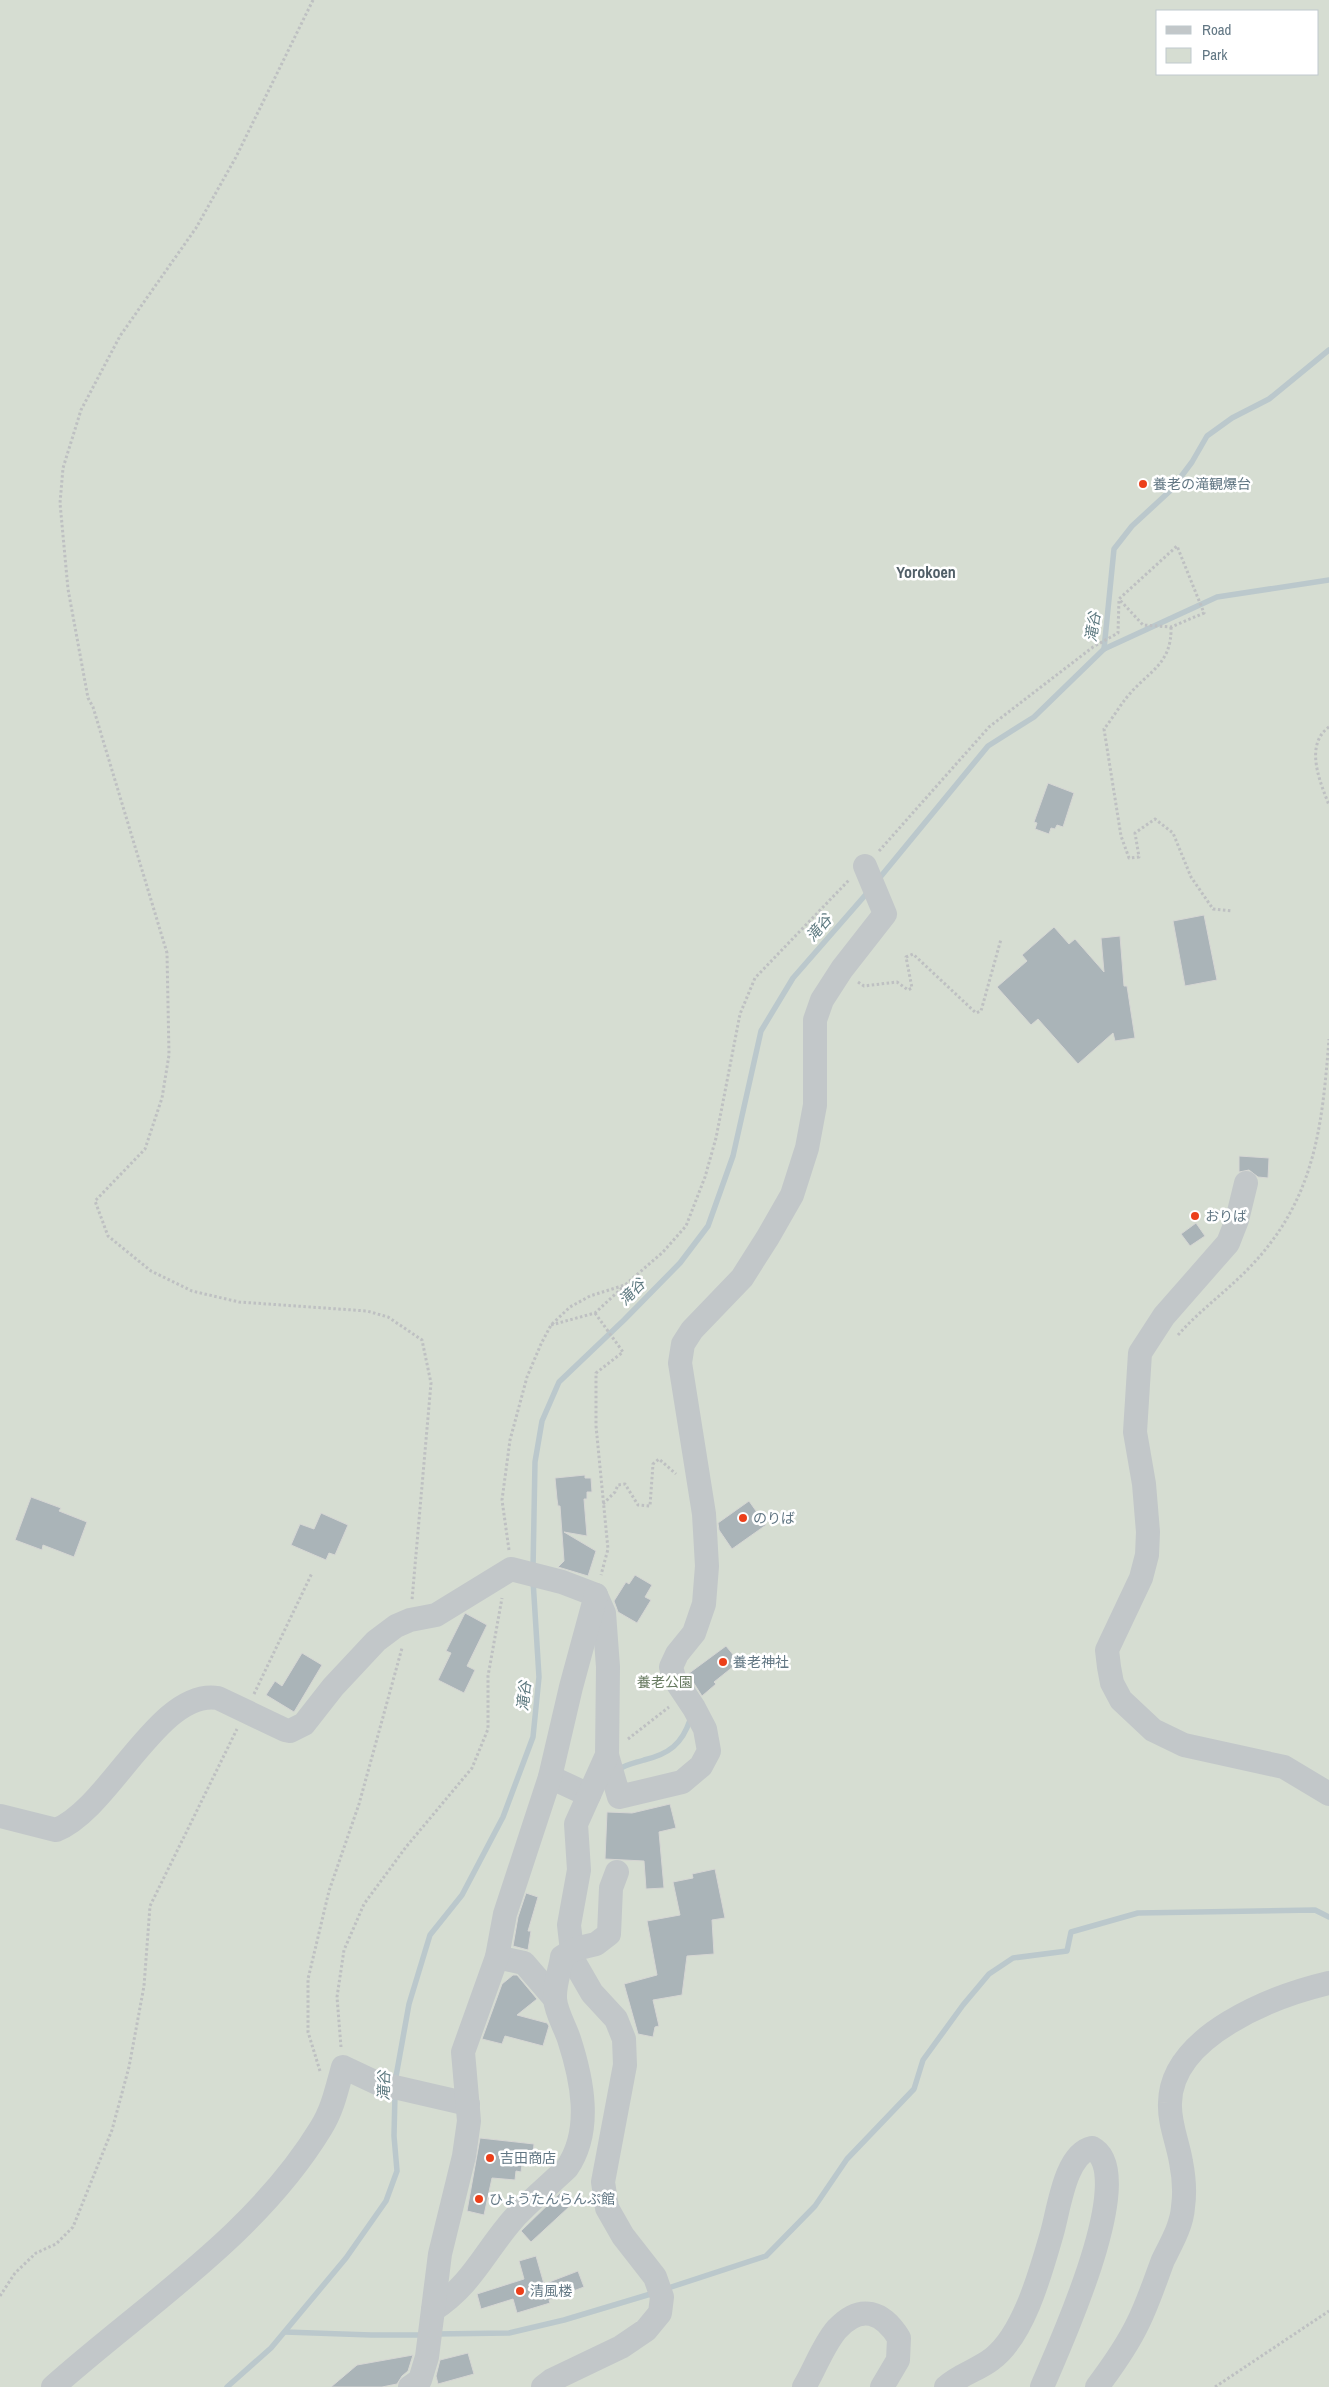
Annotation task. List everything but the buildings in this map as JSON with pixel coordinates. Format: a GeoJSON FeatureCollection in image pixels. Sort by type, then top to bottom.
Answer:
{"type":"FeatureCollection","features":[{"type":"Feature","properties":{"kind":"street"},"geometry":{"type":"LineString","coordinates":[[0,1816],[56,1830],[64,1827],[91,1805],[150,1735],[188,1704],[208,1697],[218,1698],[285,1730],[299,1729],[333,1687],[376,1641],[402,1622],[436,1615],[511,1569],[562,1582],[596,1595],[604,1613],[607,1755],[619,1797],[682,1782],[701,1766],[709,1751],[705,1729],[674,1678],[671,1667],[677,1654],[694,1633],[704,1604],[707,1566],[704,1514],[680,1363],[683,1344],[692,1330],[742,1278],[792,1194],[807,1148],[814,1105],[815,1020],[822,1000],[842,969],[885,914],[865,866]]}},
{"type":"Feature","properties":{"kind":"street"},"geometry":{"type":"LineString","coordinates":[[1246,1183],[1237,1220],[1228,1242],[1164,1316],[1140,1353],[1135,1432],[1144,1484],[1148,1532],[1147,1555],[1141,1578],[1107,1650],[1109,1667],[1112,1683],[1121,1700],[1153,1730],[1184,1745],[1284,1767],[1329,1794]]}},
{"type":"Feature","properties":{"kind":"street"},"geometry":{"type":"LineString","coordinates":[[410,2387],[420,2380],[428,2347],[440,2254],[464,2156],[469,2121],[463,2052],[497,1957],[505,1914],[550,1777],[570,1687],[596,1595]]}},
{"type":"Feature","properties":{"kind":"street"},"geometry":{"type":"LineString","coordinates":[[543,2387],[552,2380],[621,2347],[646,2330],[660,2313],[659,2288],[623,2236],[607,2208],[603,2182],[625,2065],[624,2039],[616,2019],[592,1993],[573,1960],[574,1951],[569,1925],[579,1870],[576,1824],[607,1755]]}},
{"type":"Feature","properties":{"kind":"street"},"geometry":{"type":"LineString","coordinates":[[550,1777],[589,1795]]}},
{"type":"Feature","properties":{"kind":"street"},"geometry":{"type":"LineString","coordinates":[[528,1968],[596,1944],[609,1934],[611,1888],[617,1872]]}},
{"type":"Feature","properties":{"kind":"street"},"geometry":{"type":"LineString","coordinates":[[555,1999],[574,1951]]}},
{"type":"Feature","properties":{"kind":"street"},"geometry":{"type":"LineString","coordinates":[[432,2316],[466,2284],[516,2216],[567,2168],[576,2150],[582,2129],[582,2093],[573,2050],[555,1999],[524,1963],[497,1957]]}},
{"type":"Feature","properties":{"kind":"street"},"geometry":{"type":"LineString","coordinates":[[1097,2387],[1120,2356],[1139,2322],[1183,2210],[1182,2164],[1170,2104],[1171,2092],[1178,2074],[1194,2049],[1221,2028],[1243,2015],[1286,1996],[1329,1983]]}},
{"type":"Feature","properties":{"kind":"street"},"geometry":{"type":"LineString","coordinates":[[53,2387],[97,2348],[197,2268],[256,2210],[275,2189],[317,2134],[332,2105],[344,2067],[377,2083],[468,2104]]}},
{"type":"Feature","properties":{"kind":"street"},"geometry":{"type":"LineString","coordinates":[[946,2387],[992,2359],[1005,2348],[1013,2336],[1047,2251],[1072,2163],[1084,2150],[1092,2148],[1103,2158],[1108,2172],[1107,2193],[1100,2232],[1082,2291],[1042,2387]]}},
{"type":"Feature","properties":{"kind":"street"},"geometry":{"type":"LineString","coordinates":[[804,2387],[837,2330],[858,2315],[869,2314],[877,2314],[884,2319],[899,2338],[898,2360],[882,2387]]}},
{"type":"Feature","properties":{"kind":"path"},"geometry":{"type":"LineString","coordinates":[[313,0],[236,157],[196,228],[116,344],[81,410],[63,468],[60,503],[68,590],[88,698],[94,707],[125,807],[132,840],[141,860],[167,953],[169,1055],[162,1098],[145,1149],[95,1201],[108,1236],[151,1271],[192,1291],[239,1302],[367,1311],[388,1317],[422,1340],[431,1383],[410,1620],[359,1804],[329,1891],[308,1980],[308,2032],[320,2074],[334,2095]]}},
{"type":"Feature","properties":{"kind":"path"},"geometry":{"type":"LineString","coordinates":[[551,1325],[595,1313],[663,1252],[686,1226],[698,1198],[716,1138],[740,1014],[755,978],[844,885],[865,866],[989,727],[1094,646],[1118,633],[1119,600],[1178,546],[1204,613],[1171,627],[1143,625],[1119,600]]}},
{"type":"Feature","properties":{"kind":"path"},"geometry":{"type":"LineString","coordinates":[[1171,627],[1172,644],[1163,660],[1127,697],[1104,729],[1121,836],[1129,858],[1139,858],[1135,833],[1155,819],[1173,833],[1191,877],[1213,909],[1232,911]]}},
{"type":"Feature","properties":{"kind":"path"},"geometry":{"type":"LineString","coordinates":[[1329,727],[1322,733],[1316,753],[1318,779],[1329,805]]}},
{"type":"Feature","properties":{"kind":"path"},"geometry":{"type":"LineString","coordinates":[[842,969],[864,986],[897,982],[908,990],[912,988],[906,957],[913,954],[976,1013],[981,1012],[1001,939]]}},
{"type":"Feature","properties":{"kind":"path"},"geometry":{"type":"LineString","coordinates":[[344,2067],[337,1997],[344,1950],[364,1904],[406,1846],[472,1768],[488,1729],[488,1676],[503,1596],[511,1569],[502,1500],[510,1440],[527,1377],[551,1325],[570,1307],[590,1296],[625,1285]]}},
{"type":"Feature","properties":{"kind":"path"},"geometry":{"type":"LineString","coordinates":[[595,1313],[623,1352],[596,1373],[596,1426],[608,1549],[596,1595]]}},
{"type":"Feature","properties":{"kind":"path"},"geometry":{"type":"LineString","coordinates":[[603,1504],[615,1492],[618,1484],[624,1484],[638,1505],[650,1506],[653,1464],[659,1458],[679,1477]]}},
{"type":"Feature","properties":{"kind":"path"},"geometry":{"type":"LineString","coordinates":[[0,2296],[15,2273],[36,2253],[56,2244],[73,2227],[112,2130],[129,2067],[144,1986],[150,1906],[312,1573]]}},
{"type":"Feature","properties":{"kind":"path"},"geometry":{"type":"LineString","coordinates":[[607,1755],[685,1695]]}},
{"type":"Feature","properties":{"kind":"path"},"geometry":{"type":"LineString","coordinates":[[1216,2387],[1329,2311]]}},
{"type":"Feature","properties":{"kind":"green space","name":"養老公園"},"geometry":{"type":"Polygon","coordinates":[[[0,0],[1329,0],[1329,2387],[0,2387],[0,0]]]}},
{"type":"Feature","properties":{"kind":"waterway","name":"滝谷"},"geometry":{"type":"LineString","coordinates":[[877,881],[988,746],[1034,717],[1104,649],[1114,549],[1132,526],[1171,490],[1192,462],[1207,436],[1232,418],[1269,399],[1329,350]]}},
{"type":"Feature","properties":{"kind":"waterway"},"geometry":{"type":"LineString","coordinates":[[1104,649],[1217,597],[1329,580]]}},
{"type":"Feature","properties":{"kind":"waterway","name":"滝谷"},"geometry":{"type":"LineString","coordinates":[[533,1569],[535,1462],[542,1421],[559,1382],[680,1263],[708,1226],[733,1156],[761,1031],[793,978],[868,892]]}},
{"type":"Feature","properties":{"kind":"waterway","name":"滝谷"},"geometry":{"type":"LineString","coordinates":[[395,2082],[409,2004],[430,1935],[462,1895],[503,1817],[533,1737],[539,1677],[533,1580]]}},
{"type":"Feature","properties":{"kind":"waterway"},"geometry":{"type":"LineString","coordinates":[[618,1770],[627,1765],[661,1755],[673,1747],[683,1736],[690,1720]]}},
{"type":"Feature","properties":{"kind":"waterway"},"geometry":{"type":"LineString","coordinates":[[665,2289],[766,2256],[815,2206],[847,2159],[914,2089],[923,2060],[963,2005],[989,1974],[1013,1958],[1067,1951],[1071,1932],[1138,1913],[1315,1910],[1329,1917]]}},
{"type":"Feature","properties":{"kind":"waterway","name":"滝谷"},"geometry":{"type":"LineString","coordinates":[[227,2387],[271,2348],[346,2258],[386,2201],[397,2171],[394,2136],[395,2094]]}},
{"type":"Feature","properties":{"kind":"waterway"},"geometry":{"type":"LineString","coordinates":[[434,2334],[509,2333],[564,2320],[654,2293]]}},
{"type":"Feature","properties":{"kind":"waterway"},"geometry":{"type":"LineString","coordinates":[[285,2332],[425,2335]]}},
{"type":"Feature","properties":{"kind":"place","name":"養老の滝観爆台"},"geometry":{"type":"Point","coordinates":[1143,484]}},
{"type":"Feature","properties":{"kind":"place","name":"おりば"},"geometry":{"type":"Point","coordinates":[1195,1216]}},
{"type":"Feature","properties":{"kind":"place","name":"のりば"},"geometry":{"type":"Point","coordinates":[743,1518]}},
{"type":"Feature","properties":{"kind":"place","name":"養老神社"},"geometry":{"type":"Point","coordinates":[723,1662]}},
{"type":"Feature","properties":{"kind":"place","name":"吉田商店"},"geometry":{"type":"Point","coordinates":[490,2158]}},
{"type":"Feature","properties":{"kind":"place","name":"ひょうたんらんぷ館"},"geometry":{"type":"Point","coordinates":[479,2199]}},
{"type":"Feature","properties":{"kind":"place","name":"清風楼"},"geometry":{"type":"Point","coordinates":[520,2291]}},
{"type":"Feature","properties":{"kind":"district","name":"Yorokoen"},"geometry":{"type":"Point","coordinates":[926,572]}}]}
